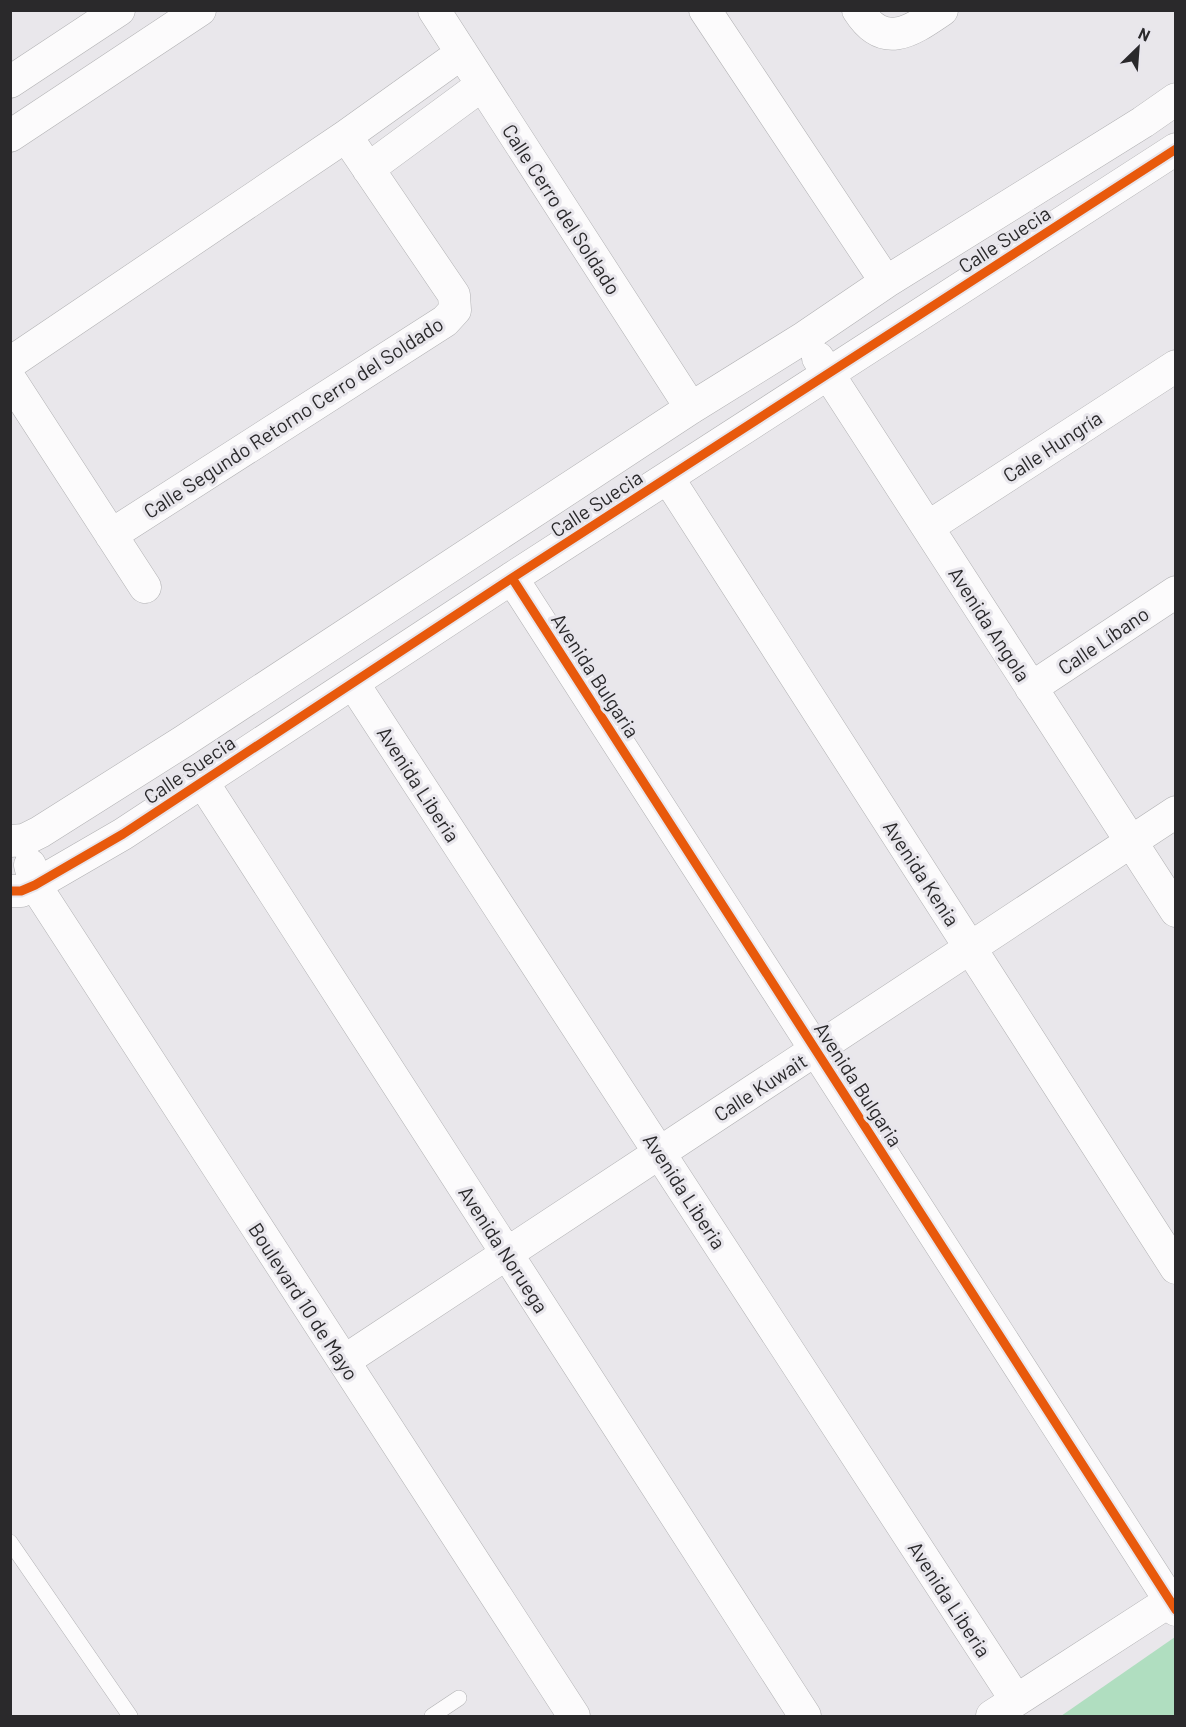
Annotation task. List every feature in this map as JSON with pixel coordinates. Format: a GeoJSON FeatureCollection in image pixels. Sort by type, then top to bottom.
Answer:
{"type":"FeatureCollection","features":[{"type":"Feature","properties":{"kind":"street"},"geometry":{"type":"LineString","coordinates":[[10,82],[119,10]]}},
{"type":"Feature","properties":{"kind":"street"},"geometry":{"type":"LineString","coordinates":[[10,136],[200,10]]}},
{"type":"Feature","properties":{"kind":"street","name":"Calle Cerro del Soldado"},"geometry":{"type":"LineString","coordinates":[[434,10],[691,408]]}},
{"type":"Feature","properties":{"kind":"street"},"geometry":{"type":"LineString","coordinates":[[705,10],[886,282]]}},
{"type":"Feature","properties":{"kind":"street"},"geometry":{"type":"LineString","coordinates":[[858,10],[870,27],[892,34],[901,34],[914,29],[942,10]]}},
{"type":"Feature","properties":{"kind":"street"},"geometry":{"type":"LineString","coordinates":[[10,363],[346,136],[462,53]]}},
{"type":"Feature","properties":{"kind":"street"},"geometry":{"type":"LineString","coordinates":[[368,169],[482,85]]}},
{"type":"Feature","properties":{"kind":"street","name":"Calle Suecia"},"geometry":{"type":"LineString","coordinates":[[17,841],[58,822],[691,408],[1176,99]]}},
{"type":"Feature","properties":{"kind":"street","name":"Calle Segundo Retorno Cerro del Soldado"},"geometry":{"type":"LineString","coordinates":[[111,535],[445,321],[455,310],[454,295],[346,136]]}},
{"type":"Feature","properties":{"kind":"street","name":"Calle Suecia"},"geometry":{"type":"LineString","coordinates":[[23,888],[123,834],[512,578],[1173,157]]}},
{"type":"Feature","properties":{"kind":"street","name":"Avenida Angola"},"geometry":{"type":"LineString","coordinates":[[805,337],[1176,911]]}},
{"type":"Feature","properties":{"kind":"street","name":"Calle Hungría"},"geometry":{"type":"LineString","coordinates":[[928,527],[1176,366]]}},
{"type":"Feature","properties":{"kind":"street"},"geometry":{"type":"LineString","coordinates":[[10,379],[145,587]]}},
{"type":"Feature","properties":{"kind":"street","name":"Avenida Kenia"},"geometry":{"type":"LineString","coordinates":[[668,478],[1176,1268]]}},
{"type":"Feature","properties":{"kind":"street","name":"Avenida Bulgaria"},"geometry":{"type":"LineString","coordinates":[[512,578],[1174,1602]]}},
{"type":"Feature","properties":{"kind":"street","name":"Calle Líbano"},"geometry":{"type":"LineString","coordinates":[[1031,688],[1176,592]]}},
{"type":"Feature","properties":{"kind":"street","name":"Avenida Liberia"},"geometry":{"type":"LineString","coordinates":[[353,683],[659,1153],[1004,1708]]}},
{"type":"Feature","properties":{"kind":"street","name":"Avenida Noruega"},"geometry":{"type":"LineString","coordinates":[[202,781],[805,1716]]}},
{"type":"Feature","properties":{"kind":"street","name":"Calle Kuwait"},"geometry":{"type":"LineString","coordinates":[[344,1361],[1176,812]]}},
{"type":"Feature","properties":{"kind":"street","name":"Boulevard 10 de Mayo"},"geometry":{"type":"LineString","coordinates":[[17,841],[23,888],[344,1361],[574,1716]]}},
{"type":"Feature","properties":{"kind":"street"},"geometry":{"type":"LineString","coordinates":[[1004,1708],[1174,1602]]}},
{"type":"Feature","properties":{"kind":"lane"},"geometry":{"type":"LineString","coordinates":[[10,1542],[130,1716]]}},
{"type":"Feature","properties":{"kind":"lane"},"geometry":{"type":"LineString","coordinates":[[432,1716],[459,1698]]}},
{"type":"Feature","properties":{"kind":"green space"},"geometry":{"type":"Polygon","coordinates":[[[1175,1637],[1175,1716],[1061,1716],[1175,1637]]]}},
{"type":"Feature","properties":{"kind":"cycle path"},"geometry":{"type":"LineString","coordinates":[[10,891],[21,891],[35,885],[123,834],[512,578],[1176,149]]}},
{"type":"Feature","properties":{"kind":"cycle path"},"geometry":{"type":"LineString","coordinates":[[512,578],[1176,1610]]}}]}
